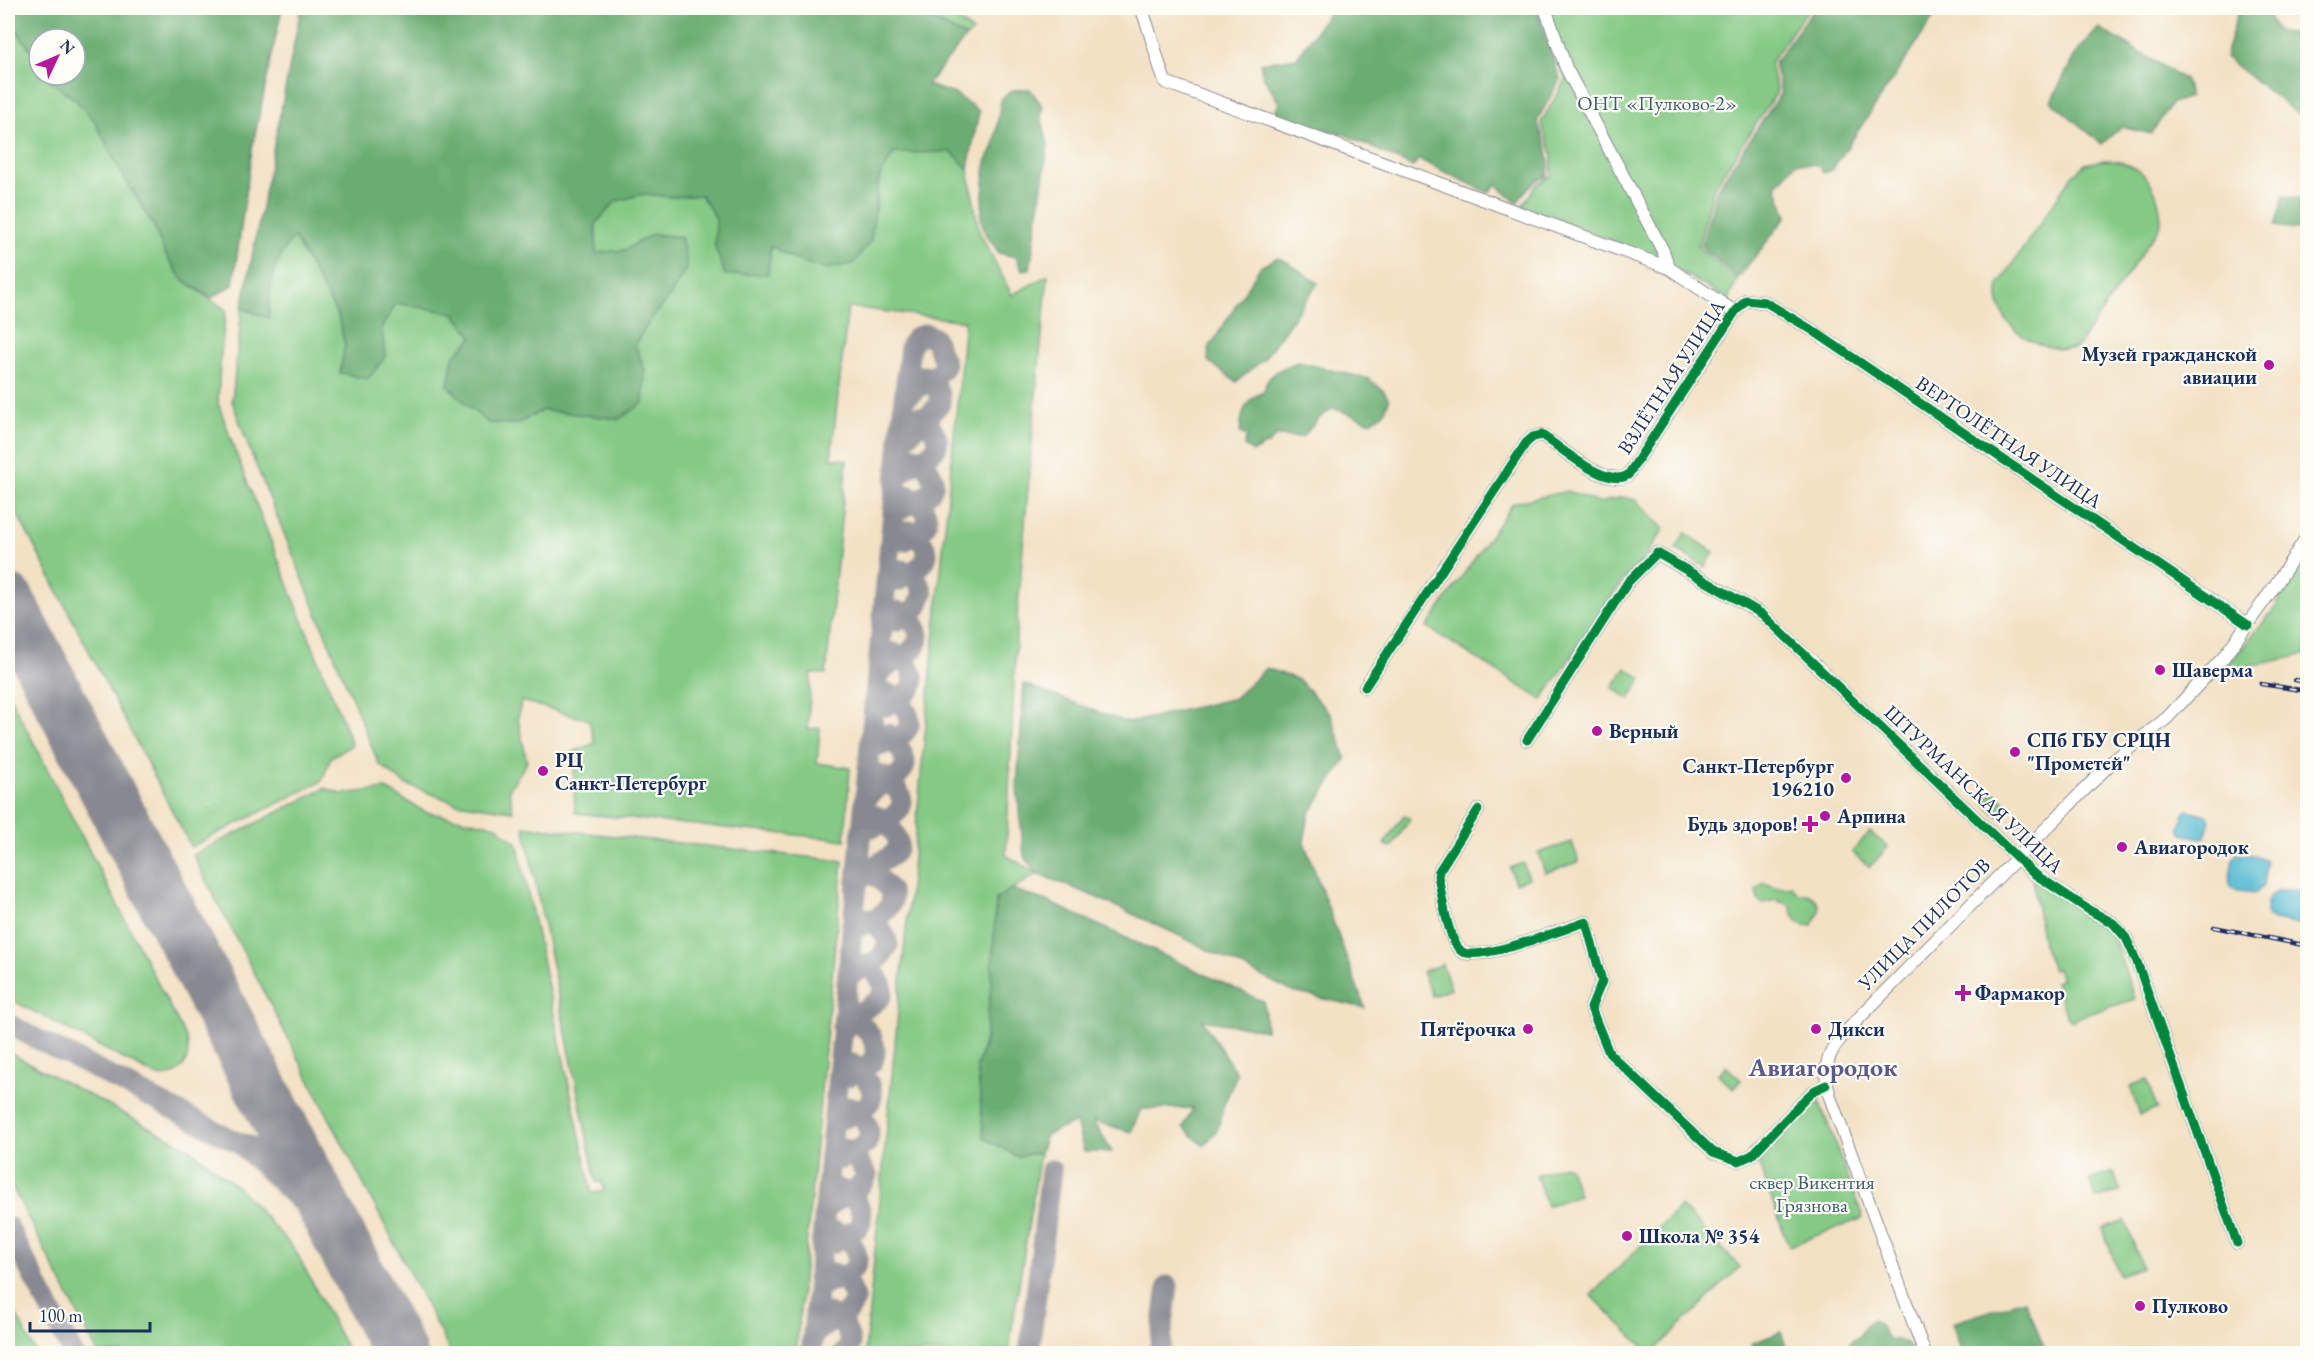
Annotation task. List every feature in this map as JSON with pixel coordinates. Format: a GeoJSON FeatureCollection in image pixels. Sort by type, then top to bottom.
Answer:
{"type":"FeatureCollection","features":[{"type":"Feature","properties":{"kind":"street"},"geometry":{"type":"LineString","coordinates":[[1141,8],[1165,82],[1669,268],[1735,312]]}},
{"type":"Feature","properties":{"kind":"street"},"geometry":{"type":"LineString","coordinates":[[1545,8],[1566,68],[1659,242],[1669,268]]}},
{"type":"Feature","properties":{"kind":"street","name":"ВЗЛЁТНАЯ УЛИЦА"},"geometry":{"type":"LineString","coordinates":[[1365,687],[1526,443],[1533,437],[1542,435],[1600,475],[1613,479],[1628,476],[1735,312],[1746,300]]}},
{"type":"Feature","properties":{"kind":"street","name":"ВЕРТОЛЁТНАЯ УЛИЦА"},"geometry":{"type":"LineString","coordinates":[[1746,300],[1765,302],[1812,330],[2248,625]]}},
{"type":"Feature","properties":{"kind":"street","name":"УЛИЦА ПИЛОТОВ"},"geometry":{"type":"LineString","coordinates":[[1925,1353],[1827,1085],[1826,1064],[1836,1044],[2017,858],[2112,762],[2175,710],[2223,658],[2248,625],[2307,535]]}},
{"type":"Feature","properties":{"kind":"street","name":"ШТУРМАНСКАЯ УЛИЦА"},"geometry":{"type":"LineString","coordinates":[[1527,741],[1628,582],[1657,553],[1762,614],[2017,858],[2049,885],[2113,923],[2126,938],[2238,1244]]}},
{"type":"Feature","properties":{"kind":"street"},"geometry":{"type":"LineString","coordinates":[[1479,810],[1438,876],[1453,938],[1461,952],[1470,955],[1494,952],[1586,922],[1602,981],[1591,1008],[1609,1053],[1713,1152],[1739,1161],[1752,1155],[1806,1098],[1815,1090],[1827,1085]]}},
{"type":"Feature","properties":{"kind":"green space"},"geometry":{"type":"Polygon","coordinates":[[[8,8],[282,8],[252,149],[233,285],[211,298],[182,279],[165,254],[154,226],[123,176],[95,122],[77,101],[59,87],[87,87],[87,27],[27,27],[27,45],[8,17],[8,8]]]}},
{"type":"Feature","properties":{"kind":"green space"},"geometry":{"type":"Polygon","coordinates":[[[301,8],[910,8],[966,37],[927,85],[955,94],[979,111],[968,169],[952,152],[894,153],[879,177],[871,240],[853,264],[824,269],[796,260],[771,246],[768,274],[725,275],[715,247],[716,218],[701,195],[673,197],[644,194],[616,201],[596,223],[596,253],[625,250],[652,234],[681,237],[687,266],[669,298],[650,320],[635,344],[645,371],[643,403],[619,419],[543,410],[517,424],[488,423],[448,385],[453,357],[473,337],[454,313],[396,303],[382,328],[385,357],[368,379],[340,373],[345,345],[338,316],[294,237],[276,265],[268,318],[242,308],[301,8]]]}},
{"type":"Feature","properties":{"kind":"green space"},"geometry":{"type":"Polygon","coordinates":[[[910,8],[943,8],[973,32],[966,37],[910,8]]]}},
{"type":"Feature","properties":{"kind":"green space"},"geometry":{"type":"Polygon","coordinates":[[[1332,8],[1532,8],[1537,13],[1560,79],[1537,121],[1548,155],[1547,176],[1530,186],[1517,203],[1496,184],[1489,193],[1418,159],[1413,167],[1346,135],[1288,121],[1275,111],[1279,103],[1263,76],[1260,63],[1297,58],[1332,8]]]}},
{"type":"Feature","properties":{"kind":"green space","name":"ОНТ «Пулково-2»"},"geometry":{"type":"Polygon","coordinates":[[[1537,8],[1809,8],[1770,63],[1777,92],[1714,187],[1698,247],[1737,280],[1728,300],[1660,259],[1522,206],[1537,184],[1551,176],[1552,154],[1541,122],[1566,80],[1537,8]]]}},
{"type":"Feature","properties":{"kind":"green space"},"geometry":{"type":"Polygon","coordinates":[[[1815,8],[1940,8],[1832,170],[1823,173],[1819,165],[1796,163],[1776,186],[1787,216],[1738,278],[1701,246],[1717,189],[1781,93],[1774,63],[1815,8]]]}},
{"type":"Feature","properties":{"kind":"green space"},"geometry":{"type":"Polygon","coordinates":[[[2251,8],[2262,8],[2279,32],[2305,34],[2307,40],[2307,115],[2297,114],[2225,57],[2238,12],[2251,8]]]}},
{"type":"Feature","properties":{"kind":"green space"},"geometry":{"type":"Polygon","coordinates":[[[8,17],[27,45],[27,87],[59,87],[77,101],[95,122],[123,176],[154,226],[165,254],[182,279],[226,310],[218,403],[352,745],[331,757],[322,781],[191,847],[8,496],[8,17]]]}},
{"type":"Feature","properties":{"kind":"green space"},"geometry":{"type":"Polygon","coordinates":[[[2099,28],[2184,79],[2190,97],[2172,103],[2151,134],[2121,127],[2102,144],[2051,101],[2076,53],[2099,28]]]}},
{"type":"Feature","properties":{"kind":"green space"},"geometry":{"type":"Polygon","coordinates":[[[1030,89],[1043,107],[1041,115],[1048,145],[1030,269],[1022,270],[1016,257],[999,253],[984,231],[981,218],[986,162],[994,146],[1001,99],[1013,90],[1030,89]]]}},
{"type":"Feature","properties":{"kind":"green space"},"geometry":{"type":"Polygon","coordinates":[[[952,152],[968,169],[979,231],[1012,295],[1048,275],[1017,619],[1006,855],[1038,874],[996,899],[990,1005],[977,1067],[1016,1156],[1040,1153],[1008,1353],[865,1353],[965,321],[848,307],[831,458],[847,460],[826,674],[811,674],[808,729],[820,728],[817,763],[850,768],[845,840],[575,813],[573,752],[595,743],[589,720],[521,701],[518,719],[527,762],[509,790],[513,811],[456,803],[405,784],[379,764],[251,453],[232,401],[242,308],[268,318],[270,288],[277,259],[293,236],[338,316],[345,345],[340,373],[382,328],[396,303],[454,313],[473,337],[453,357],[517,424],[543,410],[619,419],[645,371],[635,345],[650,320],[669,298],[687,266],[681,237],[652,234],[625,250],[595,253],[596,223],[616,201],[644,194],[673,197],[701,195],[716,218],[715,247],[771,246],[796,260],[876,211],[879,177],[894,153],[952,152]]]}},
{"type":"Feature","properties":{"kind":"green space"},"geometry":{"type":"Polygon","coordinates":[[[2104,160],[2129,165],[2147,179],[2158,199],[2161,225],[2076,349],[2048,347],[2033,342],[2010,324],[2002,313],[1998,299],[1999,284],[2072,176],[2085,164],[2104,160]]]}},
{"type":"Feature","properties":{"kind":"green space"},"geometry":{"type":"Polygon","coordinates":[[[2284,195],[2307,201],[2307,228],[2305,230],[2275,226],[2284,195]]]}},
{"type":"Feature","properties":{"kind":"green space"},"geometry":{"type":"Polygon","coordinates":[[[1276,258],[1284,260],[1318,283],[1264,359],[1236,382],[1208,361],[1209,348],[1260,267],[1276,258]]]}},
{"type":"Feature","properties":{"kind":"green space"},"geometry":{"type":"Polygon","coordinates":[[[1298,362],[1369,379],[1384,391],[1389,400],[1384,413],[1371,422],[1333,408],[1318,419],[1303,437],[1275,436],[1270,443],[1253,452],[1244,446],[1247,436],[1240,433],[1245,408],[1252,398],[1264,392],[1272,376],[1281,369],[1298,362]]]}},
{"type":"Feature","properties":{"kind":"green space"},"geometry":{"type":"Polygon","coordinates":[[[1568,491],[1599,503],[1622,497],[1636,500],[1664,529],[1642,561],[1620,584],[1542,700],[1427,627],[1513,503],[1568,491]]]}},
{"type":"Feature","properties":{"kind":"green space"},"geometry":{"type":"Polygon","coordinates":[[[1685,533],[1714,552],[1705,567],[1676,549],[1685,533]]]}},
{"type":"Feature","properties":{"kind":"green space"},"geometry":{"type":"Polygon","coordinates":[[[2307,551],[2307,654],[2228,671],[2227,666],[2275,608],[2307,551]]]}},
{"type":"Feature","properties":{"kind":"green space"},"geometry":{"type":"Polygon","coordinates":[[[1266,668],[1299,680],[1331,715],[1346,759],[1309,814],[1304,842],[1365,1008],[1293,992],[1174,933],[1091,895],[1038,874],[1024,856],[1017,787],[1024,684],[1128,723],[1235,698],[1266,668]]]}},
{"type":"Feature","properties":{"kind":"green space"},"geometry":{"type":"Polygon","coordinates":[[[1626,668],[1642,679],[1629,699],[1612,687],[1626,668]]]}},
{"type":"Feature","properties":{"kind":"green space"},"geometry":{"type":"Polygon","coordinates":[[[8,693],[187,1040],[185,1063],[170,1076],[154,1075],[8,998],[8,693]]]}},
{"type":"Feature","properties":{"kind":"green space"},"geometry":{"type":"Polygon","coordinates":[[[325,788],[341,794],[386,789],[425,812],[497,826],[517,842],[592,1193],[604,1191],[602,1182],[596,1182],[524,826],[843,861],[796,1353],[451,1353],[193,855],[325,788]]]}},
{"type":"Feature","properties":{"kind":"green space"},"geometry":{"type":"Polygon","coordinates":[[[1994,792],[2009,806],[1999,817],[1984,802],[1994,792]]]}},
{"type":"Feature","properties":{"kind":"green space"},"geometry":{"type":"Polygon","coordinates":[[[1404,815],[1410,819],[1391,848],[1384,844],[1404,815]]]}},
{"type":"Feature","properties":{"kind":"green space"},"geometry":{"type":"Polygon","coordinates":[[[1870,832],[1888,847],[1870,867],[1852,852],[1870,832]]]}},
{"type":"Feature","properties":{"kind":"green space"},"geometry":{"type":"Polygon","coordinates":[[[1572,842],[1579,862],[1545,873],[1538,853],[1572,842]]]}},
{"type":"Feature","properties":{"kind":"green space"},"geometry":{"type":"Polygon","coordinates":[[[1523,863],[1529,878],[1515,883],[1510,868],[1523,863]]]}},
{"type":"Feature","properties":{"kind":"green space"},"geometry":{"type":"Polygon","coordinates":[[[2032,878],[2103,926],[2106,933],[2112,935],[2135,999],[2072,1021],[2067,1017],[2055,982],[2061,980],[2057,968],[2053,970],[2043,944],[2032,878]]]}},
{"type":"Feature","properties":{"kind":"green space"},"geometry":{"type":"Polygon","coordinates":[[[1764,883],[1778,888],[1792,886],[1798,894],[1805,894],[1815,899],[1819,908],[1812,925],[1803,925],[1797,921],[1790,905],[1776,900],[1762,903],[1758,900],[1756,890],[1764,883]]]}},
{"type":"Feature","properties":{"kind":"green space"},"geometry":{"type":"Polygon","coordinates":[[[1011,889],[1049,902],[1264,1002],[1266,1030],[1202,1020],[1237,1074],[1223,1107],[1218,1129],[1204,1146],[1183,1127],[1193,1108],[1141,1109],[1131,1132],[1093,1121],[1112,1152],[1084,1152],[1076,1122],[1046,1135],[1040,1153],[1016,1156],[984,1138],[977,1066],[985,1043],[996,899],[1011,889]]]}},
{"type":"Feature","properties":{"kind":"green space"},"geometry":{"type":"Polygon","coordinates":[[[1442,964],[1451,989],[1432,996],[1422,972],[1442,964]]]}},
{"type":"Feature","properties":{"kind":"green space"},"geometry":{"type":"Polygon","coordinates":[[[8,1052],[190,1149],[240,1189],[295,1250],[349,1353],[98,1353],[8,1179],[8,1052]]]}},
{"type":"Feature","properties":{"kind":"green space"},"geometry":{"type":"Polygon","coordinates":[[[1726,1066],[1741,1080],[1733,1089],[1718,1074],[1726,1066]]]}},
{"type":"Feature","properties":{"kind":"green space"},"geometry":{"type":"Polygon","coordinates":[[[2147,1080],[2157,1109],[2140,1115],[2130,1086],[2147,1080]]]}},
{"type":"Feature","properties":{"kind":"green space","name":"сквер Викентия Грязнова"},"geometry":{"type":"Polygon","coordinates":[[[1814,1100],[1820,1103],[1863,1218],[1789,1246],[1756,1157],[1809,1101],[1814,1100]]]}},
{"type":"Feature","properties":{"kind":"green space"},"geometry":{"type":"Polygon","coordinates":[[[1564,1165],[1569,1168],[1579,1195],[1547,1206],[1536,1175],[1564,1165]]]}},
{"type":"Feature","properties":{"kind":"green space"},"geometry":{"type":"Polygon","coordinates":[[[2114,1172],[2120,1191],[2096,1199],[2090,1180],[2114,1172]]]}},
{"type":"Feature","properties":{"kind":"green space"},"geometry":{"type":"Polygon","coordinates":[[[1681,1206],[1740,1267],[1652,1353],[1649,1353],[1591,1295],[1681,1206]]]}},
{"type":"Feature","properties":{"kind":"green space"},"geometry":{"type":"Polygon","coordinates":[[[2125,1220],[2142,1267],[2119,1275],[2103,1228],[2125,1220]]]}},
{"type":"Feature","properties":{"kind":"green space"},"geometry":{"type":"Polygon","coordinates":[[[8,1299],[36,1353],[8,1353],[8,1299]]]}},
{"type":"Feature","properties":{"kind":"green space"},"geometry":{"type":"Polygon","coordinates":[[[2025,1300],[2045,1349],[2041,1353],[1962,1353],[1952,1323],[2025,1300]]]}},
{"type":"Feature","properties":{"kind":"green space"},"geometry":{"type":"Polygon","coordinates":[[[1872,1320],[1879,1324],[1888,1339],[1903,1342],[1913,1353],[1851,1353],[1848,1349],[1850,1344],[1872,1320]]]}},
{"type":"Feature","properties":{"kind":"green space"},"geometry":{"type":"Polygon","coordinates":[[[1781,1332],[1788,1353],[1750,1353],[1753,1343],[1781,1332]]]}},
{"type":"Feature","properties":{"kind":"water"},"geometry":{"type":"Polygon","coordinates":[[[2188,810],[2207,815],[2210,820],[2205,837],[2183,834],[2180,829],[2184,813],[2188,810]]]}},
{"type":"Feature","properties":{"kind":"water"},"geometry":{"type":"Polygon","coordinates":[[[2237,854],[2257,857],[2266,862],[2263,886],[2256,893],[2238,891],[2230,887],[2233,858],[2237,854]]]}},
{"type":"Feature","properties":{"kind":"water"},"geometry":{"type":"Polygon","coordinates":[[[2281,890],[2307,891],[2307,926],[2274,920],[2267,916],[2268,900],[2281,890]]]}},
{"type":"Feature","properties":{"kind":"taxiway"},"geometry":{"type":"LineString","coordinates":[[926,334],[934,338],[945,364],[943,369],[904,399],[910,347],[916,337],[926,334]]}},
{"type":"Feature","properties":{"kind":"taxiway"},"geometry":{"type":"LineString","coordinates":[[900,443],[940,404],[939,392],[934,385],[925,376],[918,376]]}},
{"type":"Feature","properties":{"kind":"taxiway"},"geometry":{"type":"LineString","coordinates":[[811,1354],[904,399]]}},
{"type":"Feature","properties":{"kind":"taxiway"},"geometry":{"type":"LineString","coordinates":[[896,479],[903,471],[931,453],[936,447],[937,440],[933,430],[921,417],[911,417]]}},
{"type":"Feature","properties":{"kind":"taxiway"},"geometry":{"type":"LineString","coordinates":[[893,516],[925,496],[932,488],[932,476],[925,464],[908,456]]}},
{"type":"Feature","properties":{"kind":"taxiway"},"geometry":{"type":"LineString","coordinates":[[904,541],[920,531],[927,523],[925,512],[918,501],[905,495]]}},
{"type":"Feature","properties":{"kind":"taxiway"},"geometry":{"type":"LineString","coordinates":[[891,539],[897,532],[910,531],[920,540],[927,554],[925,560],[915,571],[898,581]]}},
{"type":"Feature","properties":{"kind":"taxiway"},"geometry":{"type":"LineString","coordinates":[[888,579],[897,570],[908,572],[918,581],[923,593],[917,608],[896,621]]}},
{"type":"Feature","properties":{"kind":"taxiway"},"geometry":{"type":"LineString","coordinates":[[877,679],[887,667],[912,650],[919,636],[909,617],[900,612],[889,612],[883,622]]}},
{"type":"Feature","properties":{"kind":"taxiway"},"geometry":{"type":"LineString","coordinates":[[886,706],[906,694],[913,684],[909,666],[900,656],[889,652]]}},
{"type":"Feature","properties":{"kind":"taxiway"},"geometry":{"type":"LineString","coordinates":[[874,704],[879,697],[890,694],[903,706],[909,717],[908,728],[904,733],[883,745]]}},
{"type":"Feature","properties":{"kind":"taxiway"},"geometry":{"type":"LineString","coordinates":[[865,801],[877,788],[900,773],[905,759],[888,734],[878,734],[870,745]]}},
{"type":"Feature","properties":{"kind":"taxiway"},"geometry":{"type":"LineString","coordinates":[[875,827],[897,813],[902,803],[897,790],[885,777],[879,775]]}},
{"type":"Feature","properties":{"kind":"taxiway"},"geometry":{"type":"LineString","coordinates":[[857,882],[862,874],[895,852],[898,844],[896,835],[879,817],[870,815],[862,826]]}},
{"type":"Feature","properties":{"kind":"taxiway"},"geometry":{"type":"LineString","coordinates":[[857,882],[865,874],[877,876],[889,889],[892,897],[891,903],[883,913],[861,926]]}},
{"type":"Feature","properties":{"kind":"taxiway"},"geometry":{"type":"LineString","coordinates":[[852,924],[862,918],[871,921],[882,932],[888,945],[880,958],[856,972]]}},
{"type":"Feature","properties":{"kind":"taxiway"},"geometry":{"type":"LineString","coordinates":[[842,1028],[850,1019],[882,995],[882,987],[877,977],[865,964],[853,966],[848,973]]}},
{"type":"Feature","properties":{"kind":"taxiway"},"geometry":{"type":"LineString","coordinates":[[843,1031],[851,1023],[860,1024],[871,1036],[875,1050],[873,1061],[849,1076]]}},
{"type":"Feature","properties":{"kind":"taxiway"},"geometry":{"type":"LineString","coordinates":[[8,1024],[239,1143],[304,1205],[357,1272]]}},
{"type":"Feature","properties":{"kind":"taxiway"},"geometry":{"type":"LineString","coordinates":[[838,1074],[844,1066],[853,1064],[866,1079],[872,1093],[869,1103],[845,1118]]}},
{"type":"Feature","properties":{"kind":"taxiway"},"geometry":{"type":"LineString","coordinates":[[834,1115],[839,1108],[852,1107],[864,1119],[869,1133],[866,1144],[842,1159]]}},
{"type":"Feature","properties":{"kind":"taxiway"},"geometry":{"type":"LineString","coordinates":[[240,1143],[257,1149],[269,1146],[278,1134],[279,1123]]}},
{"type":"Feature","properties":{"kind":"taxiway"},"geometry":{"type":"LineString","coordinates":[[824,1214],[833,1203],[858,1187],[867,1175],[850,1150],[838,1148],[830,1156]]}},
{"type":"Feature","properties":{"kind":"taxiway"},"geometry":{"type":"LineString","coordinates":[[1029,1354],[1051,1170]]}},
{"type":"Feature","properties":{"kind":"taxiway"},"geometry":{"type":"LineString","coordinates":[[833,1243],[859,1227],[861,1221],[857,1202],[848,1193],[836,1189]]}},
{"type":"Feature","properties":{"kind":"taxiway"},"geometry":{"type":"LineString","coordinates":[[8,1227],[73,1354]]}},
{"type":"Feature","properties":{"kind":"taxiway"},"geometry":{"type":"LineString","coordinates":[[822,1239],[828,1231],[834,1231],[851,1243],[857,1256],[857,1262],[852,1270],[829,1283]]}},
{"type":"Feature","properties":{"kind":"taxiway"},"geometry":{"type":"LineString","coordinates":[[812,1339],[822,1328],[848,1312],[855,1298],[840,1276],[825,1273],[818,1281]]}},
{"type":"Feature","properties":{"kind":"taxiway"},"geometry":{"type":"LineString","coordinates":[[1159,1354],[1168,1286]]}},
{"type":"Feature","properties":{"kind":"taxiway"},"geometry":{"type":"LineString","coordinates":[[827,1313],[840,1322],[849,1336],[850,1346],[843,1354]]}},
{"type":"Feature","properties":{"kind":"runway"},"geometry":{"type":"LineString","coordinates":[[8,601],[400,1354]]}},
{"type":"Feature","properties":{"kind":"railway"},"geometry":{"type":"LineString","coordinates":[[2295,680],[2308,682]]}},
{"type":"Feature","properties":{"kind":"railway"},"geometry":{"type":"LineString","coordinates":[[2261,684],[2308,691]]}},
{"type":"Feature","properties":{"kind":"railway"},"geometry":{"type":"LineString","coordinates":[[2214,927],[2308,946]]}},
{"type":"Feature","properties":{"kind":"cycle path"},"geometry":{"type":"LineString","coordinates":[[1365,687],[1526,443],[1533,437],[1542,435],[1597,472],[1619,478],[1628,475],[1735,312],[1746,300],[1765,302],[1812,330],[2248,625]]}},
{"type":"Feature","properties":{"kind":"cycle path"},"geometry":{"type":"LineString","coordinates":[[1527,740],[1628,582],[1657,553],[1762,614],[2033,873],[2113,923],[2126,938],[2137,962],[2237,1243]]}},
{"type":"Feature","properties":{"kind":"cycle path"},"geometry":{"type":"LineString","coordinates":[[1478,810],[1438,876],[1443,904],[1456,945],[1461,951],[1470,954],[1484,953],[1521,944],[1586,922],[1602,981],[1591,1008],[1609,1053],[1713,1152],[1739,1161],[1752,1155],[1806,1098],[1815,1090],[1826,1085]]}},
{"type":"Feature","properties":{"kind":"place","name":"Музей гражданской авиации"},"geometry":{"type":"Point","coordinates":[2269,365]}},
{"type":"Feature","properties":{"kind":"place","name":"Шаверма"},"geometry":{"type":"Point","coordinates":[2160,670]}},
{"type":"Feature","properties":{"kind":"place","name":"Верный"},"geometry":{"type":"Point","coordinates":[1597,731]}},
{"type":"Feature","properties":{"kind":"place","name":"СПб ГБУ СРЦН \"Прометей\""},"geometry":{"type":"Point","coordinates":[2015,752]}},
{"type":"Feature","properties":{"kind":"place","name":"РЦ Санкт-Петербург"},"geometry":{"type":"Point","coordinates":[543,771]}},
{"type":"Feature","properties":{"kind":"place","name":"Санкт-Петербург 196210"},"geometry":{"type":"Point","coordinates":[1846,778]}},
{"type":"Feature","properties":{"kind":"place","name":"Арпина"},"geometry":{"type":"Point","coordinates":[1825,816]}},
{"type":"Feature","properties":{"kind":"place","name":"Будь здоров!"},"geometry":{"type":"Point","coordinates":[1810,824]}},
{"type":"Feature","properties":{"kind":"place","name":"Авиагородок"},"geometry":{"type":"Point","coordinates":[2122,847]}},
{"type":"Feature","properties":{"kind":"place","name":"Фармакор"},"geometry":{"type":"Point","coordinates":[1963,993]}},
{"type":"Feature","properties":{"kind":"place","name":"Пятёрочка"},"geometry":{"type":"Point","coordinates":[1528,1029]}},
{"type":"Feature","properties":{"kind":"place","name":"Дикси"},"geometry":{"type":"Point","coordinates":[1816,1029]}},
{"type":"Feature","properties":{"kind":"place","name":"Школа № 354"},"geometry":{"type":"Point","coordinates":[1627,1236]}},
{"type":"Feature","properties":{"kind":"place","name":"Пулково"},"geometry":{"type":"Point","coordinates":[2140,1306]}},
{"type":"Feature","properties":{"kind":"district","name":"Авиагородок"},"geometry":{"type":"Point","coordinates":[1823,1067]}}]}
